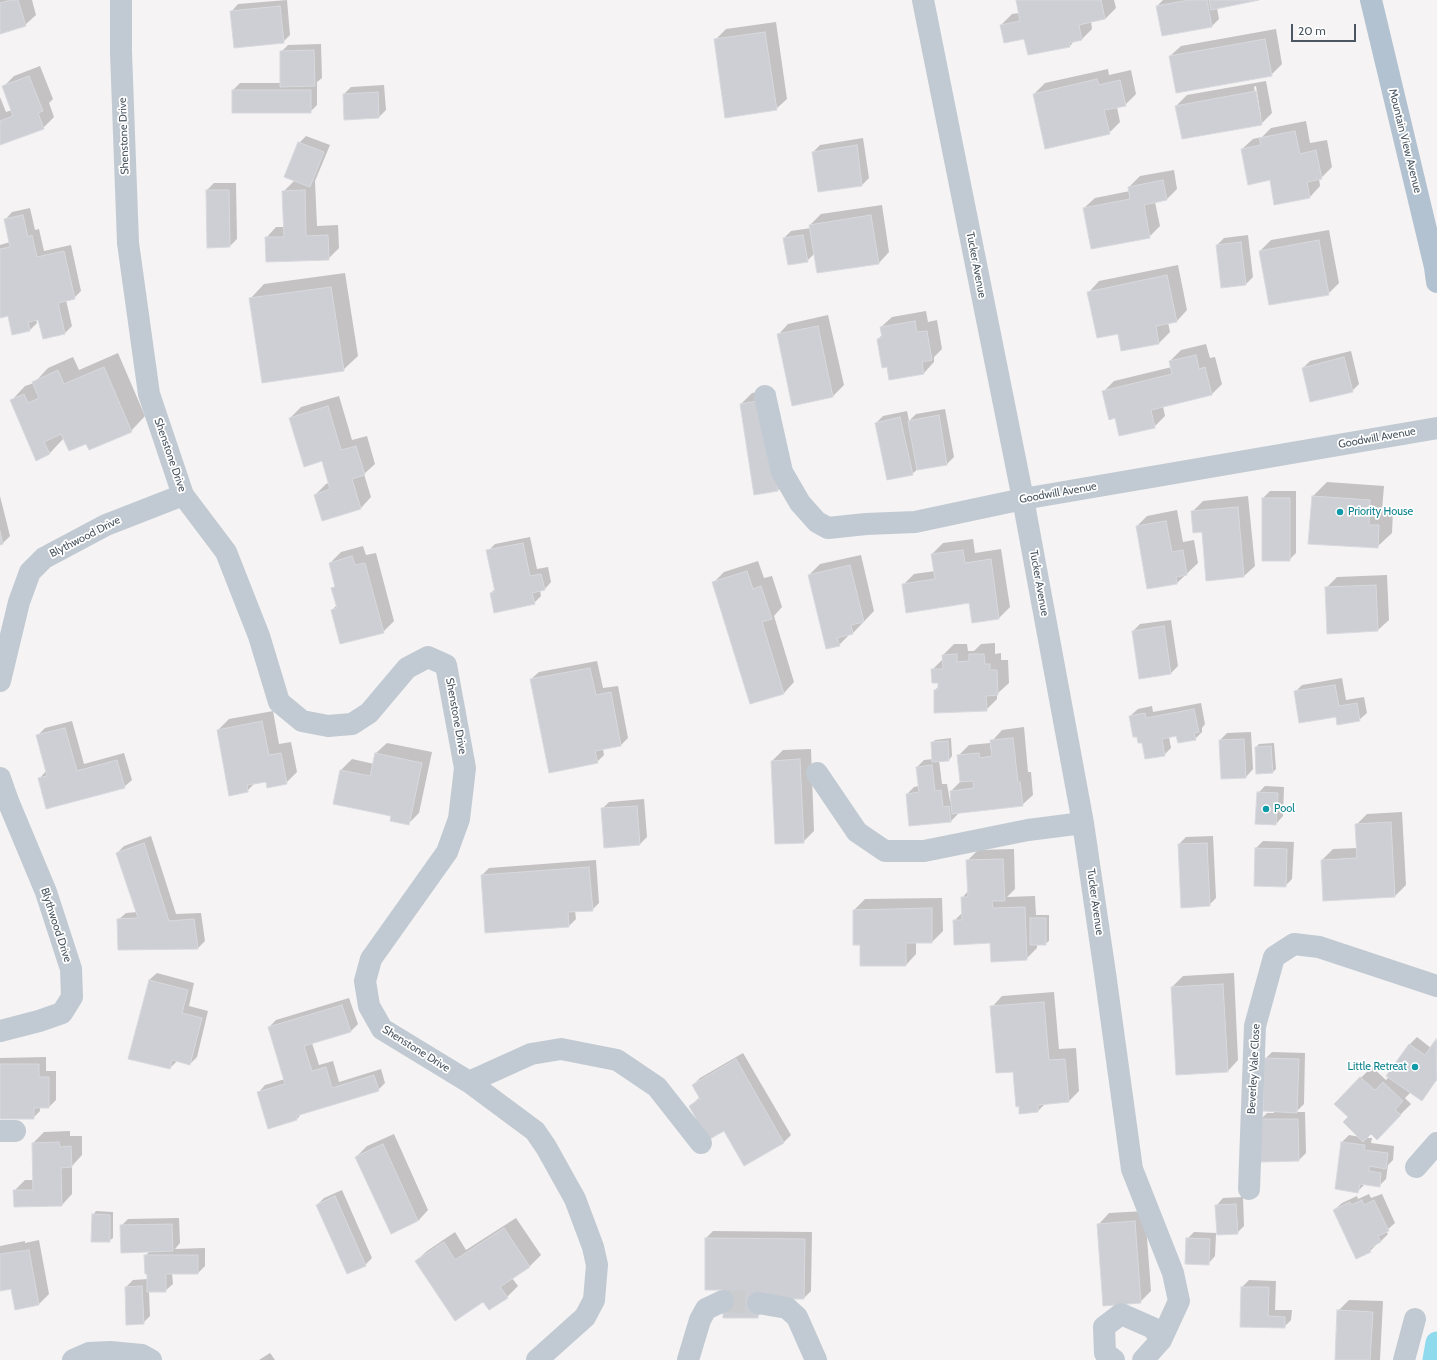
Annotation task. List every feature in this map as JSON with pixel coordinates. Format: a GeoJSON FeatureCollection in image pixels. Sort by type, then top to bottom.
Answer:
{"type":"FeatureCollection","features":[{"type":"Feature","properties":{"kind":"main road","name":"Mountain View Avenue"},"geometry":{"type":"LineString","coordinates":[[1371,0],[1435,267],[1437,282]]}},
{"type":"Feature","properties":{"kind":"street","name":"Shenstone Drive"},"geometry":{"type":"LineString","coordinates":[[121,0],[120,52],[128,243],[149,394],[183,495],[226,552],[259,636],[279,702],[302,721],[328,726],[352,724],[369,714],[407,668],[428,657],[446,665],[465,768],[459,819],[447,852],[372,959],[365,981],[369,1006],[382,1029],[469,1082],[535,1131],[546,1147],[575,1199],[593,1247],[597,1264],[594,1300],[585,1317],[537,1360]]}},
{"type":"Feature","properties":{"kind":"street","name":"Tucker Avenue"},"geometry":{"type":"LineString","coordinates":[[923,0],[1023,499],[1083,823],[1132,1169],[1173,1273],[1179,1301],[1161,1340],[1143,1360]]}},
{"type":"Feature","properties":{"kind":"street","name":"Goodwill Avenue"},"geometry":{"type":"LineString","coordinates":[[765,396],[782,472],[800,503],[817,522],[828,528],[866,524],[915,522],[1023,499],[1437,428]]}},
{"type":"Feature","properties":{"kind":"street","name":"Blythwood Drive"},"geometry":{"type":"LineString","coordinates":[[0,681],[19,602],[30,572],[44,558],[106,525],[183,495]]}},
{"type":"Feature","properties":{"kind":"street"},"geometry":{"type":"LineString","coordinates":[[817,773],[856,832],[885,851],[924,851],[1028,830],[1083,823]]}},
{"type":"Feature","properties":{"kind":"street","name":"Blythwood Drive"},"geometry":{"type":"LineString","coordinates":[[0,778],[8,801],[49,899],[71,969],[72,997],[62,1013],[40,1021],[0,1030]]}},
{"type":"Feature","properties":{"kind":"street","name":"Beverley Vale Close"},"geometry":{"type":"LineString","coordinates":[[1249,1189],[1255,1026],[1274,957],[1294,944],[1319,947],[1437,986]]}},
{"type":"Feature","properties":{"kind":"street"},"geometry":{"type":"LineString","coordinates":[[469,1082],[531,1054],[561,1049],[617,1060],[657,1086],[701,1143]]}},
{"type":"Feature","properties":{"kind":"street"},"geometry":{"type":"LineString","coordinates":[[1416,1167],[1437,1143]]}},
{"type":"Feature","properties":{"kind":"street"},"geometry":{"type":"LineString","coordinates":[[688,1360],[700,1320],[706,1309],[723,1301]]}},
{"type":"Feature","properties":{"kind":"street"},"geometry":{"type":"LineString","coordinates":[[758,1302],[787,1308],[797,1317],[816,1360]]}},
{"type":"Feature","properties":{"kind":"street"},"geometry":{"type":"LineString","coordinates":[[1114,1360],[1105,1353],[1104,1327],[1121,1314],[1152,1328],[1161,1340]]}},
{"type":"Feature","properties":{"kind":"street"},"geometry":{"type":"LineString","coordinates":[[1404,1360],[1415,1319]]}},
{"type":"Feature","properties":{"kind":"street"},"geometry":{"type":"LineString","coordinates":[[73,1360],[89,1353],[110,1352],[142,1355],[152,1360]]}},
{"type":"Feature","properties":{"kind":"building"},"geometry":{"type":"Polygon","coordinates":[[[18,0],[26,26],[0,34],[0,3],[18,0]]]}},
{"type":"Feature","properties":{"kind":"building"},"geometry":{"type":"Polygon","coordinates":[[[1016,0],[1101,0],[1105,19],[1079,25],[1082,40],[1069,43],[1070,47],[1028,55],[1024,39],[1004,43],[1000,25],[1020,21],[1016,0]]]}},
{"type":"Feature","properties":{"kind":"building"},"geometry":{"type":"Polygon","coordinates":[[[1189,0],[1207,0],[1212,27],[1162,36],[1156,6],[1189,0]]]}},
{"type":"Feature","properties":{"kind":"building"},"geometry":{"type":"Polygon","coordinates":[[[1209,0],[1259,0],[1211,10],[1209,0]]]}},
{"type":"Feature","properties":{"kind":"building"},"geometry":{"type":"Polygon","coordinates":[[[280,6],[284,43],[234,48],[230,11],[280,6]]]}},
{"type":"Feature","properties":{"kind":"building"},"geometry":{"type":"Polygon","coordinates":[[[765,32],[777,110],[725,118],[714,39],[765,32]]]}},
{"type":"Feature","properties":{"kind":"building"},"geometry":{"type":"Polygon","coordinates":[[[1265,39],[1272,76],[1176,93],[1169,56],[1265,39]]]}},
{"type":"Feature","properties":{"kind":"building"},"geometry":{"type":"Polygon","coordinates":[[[314,50],[315,86],[280,87],[280,51],[314,50]]]}},
{"type":"Feature","properties":{"kind":"building"},"geometry":{"type":"Polygon","coordinates":[[[29,76],[43,111],[38,113],[44,129],[0,145],[0,121],[13,116],[2,86],[29,76]]]}},
{"type":"Feature","properties":{"kind":"building"},"geometry":{"type":"Polygon","coordinates":[[[1097,79],[1099,85],[1120,80],[1126,106],[1104,110],[1110,134],[1045,149],[1033,94],[1097,79]]]}},
{"type":"Feature","properties":{"kind":"building"},"geometry":{"type":"Polygon","coordinates":[[[232,90],[311,90],[311,113],[232,113],[232,90]]]}},
{"type":"Feature","properties":{"kind":"building"},"geometry":{"type":"Polygon","coordinates":[[[1256,91],[1262,125],[1182,139],[1175,106],[1256,91]]]}},
{"type":"Feature","properties":{"kind":"building"},"geometry":{"type":"Polygon","coordinates":[[[378,92],[379,118],[344,120],[343,94],[378,92]]]}},
{"type":"Feature","properties":{"kind":"building"},"geometry":{"type":"Polygon","coordinates":[[[1295,131],[1300,154],[1316,150],[1322,179],[1307,182],[1310,198],[1274,205],[1270,180],[1248,185],[1241,149],[1261,145],[1259,138],[1295,131]]]}},
{"type":"Feature","properties":{"kind":"building"},"geometry":{"type":"Polygon","coordinates":[[[298,142],[324,152],[310,187],[284,177],[298,142]]]}},
{"type":"Feature","properties":{"kind":"building"},"geometry":{"type":"Polygon","coordinates":[[[857,145],[862,186],[818,192],[812,152],[857,145]]]}},
{"type":"Feature","properties":{"kind":"building"},"geometry":{"type":"Polygon","coordinates":[[[1163,180],[1167,200],[1144,205],[1150,238],[1091,249],[1083,208],[1130,199],[1128,187],[1163,180]]]}},
{"type":"Feature","properties":{"kind":"building"},"geometry":{"type":"Polygon","coordinates":[[[206,190],[229,190],[230,247],[207,248],[206,190]]]}},
{"type":"Feature","properties":{"kind":"building"},"geometry":{"type":"Polygon","coordinates":[[[305,190],[306,236],[328,235],[329,260],[266,262],[265,237],[284,237],[282,191],[305,190]]]}},
{"type":"Feature","properties":{"kind":"building"},"geometry":{"type":"Polygon","coordinates":[[[23,215],[28,237],[32,235],[37,257],[64,251],[75,299],[58,303],[65,334],[43,339],[38,320],[28,322],[30,331],[12,335],[8,316],[0,318],[0,249],[10,247],[4,219],[23,215]]]}},
{"type":"Feature","properties":{"kind":"building"},"geometry":{"type":"Polygon","coordinates":[[[871,215],[879,264],[817,273],[809,225],[871,215]]]}},
{"type":"Feature","properties":{"kind":"building"},"geometry":{"type":"Polygon","coordinates":[[[803,235],[808,262],[788,265],[783,238],[803,235]]]}},
{"type":"Feature","properties":{"kind":"building"},"geometry":{"type":"Polygon","coordinates":[[[1319,240],[1329,295],[1269,305],[1259,251],[1319,240]]]}},
{"type":"Feature","properties":{"kind":"building"},"geometry":{"type":"Polygon","coordinates":[[[1241,242],[1246,285],[1221,288],[1216,245],[1241,242]]]}},
{"type":"Feature","properties":{"kind":"building"},"geometry":{"type":"Polygon","coordinates":[[[1167,275],[1177,322],[1156,326],[1159,344],[1121,351],[1118,334],[1097,338],[1087,292],[1167,275]]]}},
{"type":"Feature","properties":{"kind":"building"},"geometry":{"type":"Polygon","coordinates":[[[331,287],[344,371],[262,383],[249,298],[331,287]]]}},
{"type":"Feature","properties":{"kind":"building"},"geometry":{"type":"Polygon","coordinates":[[[915,321],[917,332],[927,331],[932,360],[922,362],[924,374],[889,380],[887,367],[882,368],[877,339],[882,338],[880,327],[915,321]]]}},
{"type":"Feature","properties":{"kind":"building"},"geometry":{"type":"Polygon","coordinates":[[[818,326],[833,397],[792,406],[777,334],[818,326]]]}},
{"type":"Feature","properties":{"kind":"building"},"geometry":{"type":"Polygon","coordinates":[[[1196,355],[1199,369],[1205,367],[1212,395],[1151,410],[1155,428],[1119,436],[1115,418],[1109,420],[1102,391],[1172,374],[1169,361],[1196,355]]]}},
{"type":"Feature","properties":{"kind":"building"},"geometry":{"type":"Polygon","coordinates":[[[1344,357],[1353,392],[1310,402],[1302,368],[1344,357]]]}},
{"type":"Feature","properties":{"kind":"building"},"geometry":{"type":"Polygon","coordinates":[[[104,367],[132,432],[89,450],[86,444],[69,451],[61,434],[44,442],[50,454],[36,461],[10,400],[24,394],[28,403],[39,398],[32,382],[58,370],[64,384],[104,367]]]}},
{"type":"Feature","properties":{"kind":"building"},"geometry":{"type":"Polygon","coordinates":[[[764,400],[778,491],[754,495],[740,404],[764,400]]]}},
{"type":"Feature","properties":{"kind":"building"},"geometry":{"type":"Polygon","coordinates":[[[328,406],[341,450],[356,446],[365,475],[352,479],[361,509],[322,521],[314,495],[330,489],[322,461],[304,467],[289,418],[328,406]]]}},
{"type":"Feature","properties":{"kind":"building"},"geometry":{"type":"Polygon","coordinates":[[[939,415],[947,465],[917,470],[908,421],[939,415]]]}},
{"type":"Feature","properties":{"kind":"building"},"geometry":{"type":"Polygon","coordinates":[[[900,417],[913,475],[887,480],[875,423],[900,417]]]}},
{"type":"Feature","properties":{"kind":"building","name":"Priority House"},"geometry":{"type":"Polygon","coordinates":[[[1312,496],[1370,500],[1369,525],[1379,525],[1378,548],[1308,544],[1312,496]]]}},
{"type":"Feature","properties":{"kind":"building"},"geometry":{"type":"Polygon","coordinates":[[[1262,498],[1290,498],[1290,561],[1262,561],[1262,498]]]}},
{"type":"Feature","properties":{"kind":"building"},"geometry":{"type":"Polygon","coordinates":[[[1238,507],[1244,577],[1206,581],[1202,532],[1193,533],[1191,511],[1238,507]]]}},
{"type":"Feature","properties":{"kind":"building"},"geometry":{"type":"Polygon","coordinates":[[[1166,521],[1172,552],[1183,550],[1187,575],[1176,577],[1177,584],[1147,589],[1136,526],[1166,521]]]}},
{"type":"Feature","properties":{"kind":"building"},"geometry":{"type":"Polygon","coordinates":[[[0,531],[3,544],[0,545],[0,531]]]}},
{"type":"Feature","properties":{"kind":"building"},"geometry":{"type":"Polygon","coordinates":[[[523,543],[530,576],[541,574],[545,590],[532,593],[535,604],[494,613],[490,593],[495,592],[486,550],[523,543]]]}},
{"type":"Feature","properties":{"kind":"building"},"geometry":{"type":"Polygon","coordinates":[[[963,550],[965,563],[991,559],[999,619],[972,623],[969,603],[906,613],[902,584],[935,579],[931,554],[963,550]]]}},
{"type":"Feature","properties":{"kind":"building"},"geometry":{"type":"Polygon","coordinates":[[[352,556],[355,565],[365,563],[384,633],[340,644],[331,610],[337,608],[331,588],[335,587],[329,563],[352,556]]]}},
{"type":"Feature","properties":{"kind":"building"},"geometry":{"type":"Polygon","coordinates":[[[850,565],[864,622],[851,625],[853,634],[837,638],[840,646],[826,649],[808,575],[850,565]]]}},
{"type":"Feature","properties":{"kind":"building"},"geometry":{"type":"Polygon","coordinates":[[[747,571],[753,589],[761,586],[772,619],[762,622],[784,694],[750,704],[712,582],[747,571]]]}},
{"type":"Feature","properties":{"kind":"building"},"geometry":{"type":"Polygon","coordinates":[[[1376,585],[1378,631],[1327,634],[1325,587],[1376,585]]]}},
{"type":"Feature","properties":{"kind":"building"},"geometry":{"type":"Polygon","coordinates":[[[1164,626],[1171,674],[1139,679],[1132,631],[1164,626]]]}},
{"type":"Feature","properties":{"kind":"building"},"geometry":{"type":"Polygon","coordinates":[[[957,654],[957,662],[969,661],[969,654],[984,654],[985,664],[990,664],[990,670],[997,670],[998,695],[986,696],[987,711],[934,713],[934,690],[938,690],[938,683],[932,683],[931,669],[943,669],[942,655],[957,654]]]}},
{"type":"Feature","properties":{"kind":"building"},"geometry":{"type":"Polygon","coordinates":[[[590,668],[596,695],[611,692],[621,746],[595,751],[598,763],[549,773],[530,679],[590,668]]]}},
{"type":"Feature","properties":{"kind":"building"},"geometry":{"type":"Polygon","coordinates":[[[1335,685],[1339,706],[1357,703],[1360,721],[1337,725],[1336,717],[1299,723],[1294,691],[1335,685]]]}},
{"type":"Feature","properties":{"kind":"building"},"geometry":{"type":"Polygon","coordinates":[[[1194,709],[1199,732],[1194,733],[1196,740],[1178,743],[1176,736],[1162,739],[1165,756],[1145,759],[1142,743],[1138,743],[1137,737],[1133,737],[1129,716],[1145,713],[1146,718],[1194,709]]]}},
{"type":"Feature","properties":{"kind":"building"},"geometry":{"type":"Polygon","coordinates":[[[262,721],[269,755],[281,753],[287,784],[267,788],[266,782],[247,785],[248,792],[229,796],[217,730],[262,721]]]}},
{"type":"Feature","properties":{"kind":"building"},"geometry":{"type":"Polygon","coordinates":[[[65,728],[77,771],[117,760],[125,788],[46,809],[38,778],[47,776],[36,735],[65,728]]]}},
{"type":"Feature","properties":{"kind":"building"},"geometry":{"type":"Polygon","coordinates":[[[1013,738],[1018,782],[1020,782],[1023,806],[952,814],[950,791],[974,788],[973,781],[960,782],[957,755],[979,753],[980,758],[992,756],[990,740],[1013,738]]]}},
{"type":"Feature","properties":{"kind":"building"},"geometry":{"type":"Polygon","coordinates":[[[1244,739],[1246,778],[1221,779],[1219,740],[1244,739]]]}},
{"type":"Feature","properties":{"kind":"building"},"geometry":{"type":"Polygon","coordinates":[[[948,741],[949,761],[932,762],[931,742],[948,741]]]}},
{"type":"Feature","properties":{"kind":"building"},"geometry":{"type":"Polygon","coordinates":[[[1271,746],[1273,773],[1256,774],[1255,747],[1271,746]]]}},
{"type":"Feature","properties":{"kind":"building"},"geometry":{"type":"Polygon","coordinates":[[[375,753],[422,763],[409,825],[390,821],[391,816],[333,804],[340,770],[370,776],[375,753]]]}},
{"type":"Feature","properties":{"kind":"building"},"geometry":{"type":"Polygon","coordinates":[[[800,759],[804,843],[775,844],[771,761],[800,759]]]}},
{"type":"Feature","properties":{"kind":"building"},"geometry":{"type":"Polygon","coordinates":[[[932,765],[935,791],[941,790],[943,807],[949,806],[951,822],[909,826],[906,794],[919,792],[916,767],[932,765]]]}},
{"type":"Feature","properties":{"kind":"building","name":"Pool"},"geometry":{"type":"Polygon","coordinates":[[[1257,792],[1278,793],[1276,825],[1255,824],[1257,792]]]}},
{"type":"Feature","properties":{"kind":"building"},"geometry":{"type":"Polygon","coordinates":[[[637,806],[640,845],[604,848],[601,808],[637,806]]]}},
{"type":"Feature","properties":{"kind":"building"},"geometry":{"type":"Polygon","coordinates":[[[1391,822],[1395,897],[1323,901],[1321,860],[1357,858],[1355,824],[1391,822]]]}},
{"type":"Feature","properties":{"kind":"building"},"geometry":{"type":"Polygon","coordinates":[[[144,843],[169,921],[194,919],[198,949],[118,950],[117,919],[138,918],[116,853],[144,843]]]}},
{"type":"Feature","properties":{"kind":"building"},"geometry":{"type":"Polygon","coordinates":[[[1207,843],[1210,906],[1181,908],[1178,844],[1207,843]]]}},
{"type":"Feature","properties":{"kind":"building"},"geometry":{"type":"Polygon","coordinates":[[[1255,848],[1287,849],[1286,887],[1254,886],[1255,848]]]}},
{"type":"Feature","properties":{"kind":"building"},"geometry":{"type":"Polygon","coordinates":[[[1003,859],[1005,901],[992,901],[993,908],[1025,907],[1027,960],[991,962],[990,943],[954,945],[953,920],[962,920],[961,897],[968,897],[966,860],[1003,859]]]}},
{"type":"Feature","properties":{"kind":"building"},"geometry":{"type":"Polygon","coordinates":[[[589,867],[593,911],[568,912],[569,927],[485,933],[481,875],[589,867]]]}},
{"type":"Feature","properties":{"kind":"building"},"geometry":{"type":"Polygon","coordinates":[[[932,908],[932,943],[906,943],[906,966],[860,966],[860,945],[853,945],[853,910],[932,908]]]}},
{"type":"Feature","properties":{"kind":"building"},"geometry":{"type":"Polygon","coordinates":[[[1030,918],[1046,918],[1046,945],[1030,945],[1030,918]]]}},
{"type":"Feature","properties":{"kind":"building"},"geometry":{"type":"Polygon","coordinates":[[[149,980],[188,990],[182,1013],[202,1018],[190,1065],[172,1060],[170,1069],[128,1059],[149,980]]]}},
{"type":"Feature","properties":{"kind":"building"},"geometry":{"type":"Polygon","coordinates":[[[1223,984],[1228,1072],[1176,1075],[1171,987],[1223,984]]]}},
{"type":"Feature","properties":{"kind":"building"},"geometry":{"type":"Polygon","coordinates":[[[1044,1002],[1049,1060],[1065,1059],[1069,1102],[1038,1105],[1038,1112],[1019,1114],[1019,1106],[1016,1107],[1013,1072],[996,1073],[990,1006],[1044,1002]]]}},
{"type":"Feature","properties":{"kind":"building"},"geometry":{"type":"Polygon","coordinates":[[[342,1005],[351,1032],[304,1046],[312,1071],[326,1067],[332,1088],[374,1075],[379,1091],[296,1116],[297,1120],[268,1129],[257,1092],[285,1084],[268,1027],[342,1005]]]}},
{"type":"Feature","properties":{"kind":"building","name":"Little Retreat"},"geometry":{"type":"Polygon","coordinates":[[[1436,1039],[1437,1079],[1422,1101],[1386,1076],[1409,1044],[1425,1055],[1436,1039]]]}},
{"type":"Feature","properties":{"kind":"building"},"geometry":{"type":"Polygon","coordinates":[[[1264,1058],[1299,1059],[1297,1113],[1263,1111],[1264,1058]]]}},
{"type":"Feature","properties":{"kind":"building"},"geometry":{"type":"Polygon","coordinates":[[[736,1059],[784,1143],[744,1166],[724,1131],[708,1140],[689,1106],[700,1099],[692,1085],[736,1059]]]}},
{"type":"Feature","properties":{"kind":"building"},"geometry":{"type":"Polygon","coordinates":[[[0,1064],[39,1064],[39,1077],[49,1077],[49,1108],[34,1108],[34,1119],[0,1119],[0,1064]]]}},
{"type":"Feature","properties":{"kind":"building"},"geometry":{"type":"Polygon","coordinates":[[[1360,1077],[1375,1090],[1383,1082],[1403,1101],[1395,1110],[1401,1115],[1377,1140],[1371,1134],[1363,1142],[1343,1122],[1348,1117],[1334,1104],[1360,1077]]]}},
{"type":"Feature","properties":{"kind":"building"},"geometry":{"type":"Polygon","coordinates":[[[1259,1119],[1298,1119],[1299,1161],[1260,1162],[1259,1119]]]}},
{"type":"Feature","properties":{"kind":"building"},"geometry":{"type":"Polygon","coordinates":[[[59,1142],[60,1147],[71,1146],[72,1167],[61,1168],[62,1206],[14,1207],[13,1190],[33,1190],[32,1143],[59,1142]]]}},
{"type":"Feature","properties":{"kind":"building"},"geometry":{"type":"Polygon","coordinates":[[[1341,1142],[1365,1145],[1364,1150],[1388,1153],[1386,1169],[1369,1166],[1369,1171],[1381,1173],[1380,1187],[1360,1184],[1358,1193],[1335,1189],[1341,1142]]]}},
{"type":"Feature","properties":{"kind":"building"},"geometry":{"type":"Polygon","coordinates":[[[383,1144],[418,1221],[391,1234],[355,1157],[383,1144]]]}},
{"type":"Feature","properties":{"kind":"building"},"geometry":{"type":"Polygon","coordinates":[[[335,1196],[366,1266],[347,1274],[316,1205],[335,1196]]]}},
{"type":"Feature","properties":{"kind":"building"},"geometry":{"type":"Polygon","coordinates":[[[1362,1200],[1364,1205],[1374,1200],[1389,1231],[1378,1236],[1381,1242],[1369,1248],[1371,1252],[1356,1259],[1333,1210],[1350,1202],[1351,1205],[1362,1200]]]}},
{"type":"Feature","properties":{"kind":"building"},"geometry":{"type":"Polygon","coordinates":[[[1236,1204],[1238,1234],[1217,1235],[1215,1205],[1236,1204]]]}},
{"type":"Feature","properties":{"kind":"building"},"geometry":{"type":"Polygon","coordinates":[[[92,1214],[110,1215],[110,1242],[91,1242],[92,1214]]]}},
{"type":"Feature","properties":{"kind":"building"},"geometry":{"type":"Polygon","coordinates":[[[1135,1221],[1141,1303],[1103,1306],[1097,1224],[1135,1221]]]}},
{"type":"Feature","properties":{"kind":"building"},"geometry":{"type":"Polygon","coordinates":[[[172,1224],[173,1251],[121,1253],[120,1225],[172,1224]]]}},
{"type":"Feature","properties":{"kind":"building"},"geometry":{"type":"Polygon","coordinates":[[[504,1228],[530,1267],[500,1287],[508,1298],[489,1310],[483,1302],[455,1321],[415,1261],[444,1242],[455,1260],[504,1228]]]}},
{"type":"Feature","properties":{"kind":"building"},"geometry":{"type":"Polygon","coordinates":[[[705,1238],[805,1239],[804,1299],[758,1299],[758,1318],[723,1318],[723,1290],[705,1290],[705,1238]]]}},
{"type":"Feature","properties":{"kind":"building"},"geometry":{"type":"Polygon","coordinates":[[[1186,1238],[1210,1239],[1209,1265],[1185,1264],[1186,1238]]]}},
{"type":"Feature","properties":{"kind":"building"},"geometry":{"type":"Polygon","coordinates":[[[29,1250],[39,1305],[15,1310],[11,1289],[0,1291],[0,1254],[29,1250]]]}},
{"type":"Feature","properties":{"kind":"building"},"geometry":{"type":"Polygon","coordinates":[[[144,1255],[198,1255],[198,1274],[166,1274],[166,1292],[147,1292],[147,1274],[145,1274],[144,1255]]]}},
{"type":"Feature","properties":{"kind":"building"},"geometry":{"type":"Polygon","coordinates":[[[142,1286],[144,1324],[126,1325],[125,1287],[142,1286]]]}},
{"type":"Feature","properties":{"kind":"building"},"geometry":{"type":"Polygon","coordinates":[[[1241,1287],[1269,1287],[1268,1316],[1285,1317],[1285,1328],[1240,1327],[1241,1287]]]}},
{"type":"Feature","properties":{"kind":"building"},"geometry":{"type":"Polygon","coordinates":[[[1337,1310],[1373,1312],[1370,1360],[1335,1360],[1337,1310]]]}},
{"type":"Feature","properties":{"kind":"waterway"},"geometry":{"type":"LineString","coordinates":[[1434,1360],[1437,1343]]}},
{"type":"Feature","properties":{"kind":"tunnel"},"geometry":{"type":"LineString","coordinates":[[723,1301],[758,1303]]}},
{"type":"Feature","properties":{"kind":"place","name":"Priority House"},"geometry":{"type":"Point","coordinates":[1340,512]}},
{"type":"Feature","properties":{"kind":"place","name":"Pool"},"geometry":{"type":"Point","coordinates":[1266,809]}},
{"type":"Feature","properties":{"kind":"place","name":"Little Retreat"},"geometry":{"type":"Point","coordinates":[1415,1067]}}]}
